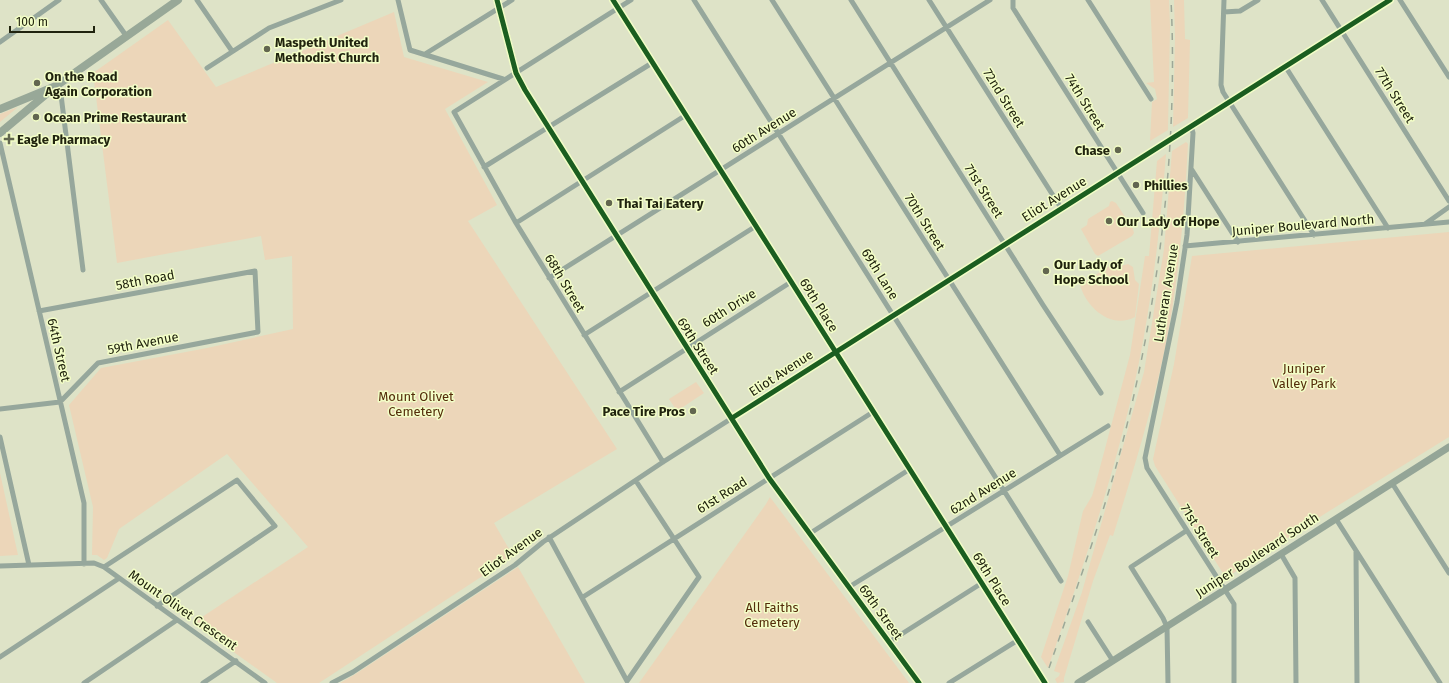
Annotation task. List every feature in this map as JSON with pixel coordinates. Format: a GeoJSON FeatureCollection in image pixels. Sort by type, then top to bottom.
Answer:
{"type":"FeatureCollection","features":[{"type":"Feature","properties":{"kind":"main road"},"geometry":{"type":"LineString","coordinates":[[0,133],[56,86],[178,0]]}},
{"type":"Feature","properties":{"kind":"main road","name":"69th Street"},"geometry":{"type":"LineString","coordinates":[[497,0],[516,73],[582,182],[769,478],[919,683]]}},
{"type":"Feature","properties":{"kind":"main road"},"geometry":{"type":"LineString","coordinates":[[0,109],[56,86]]}},
{"type":"Feature","properties":{"kind":"main road","name":"Juniper Boulevard South"},"geometry":{"type":"LineString","coordinates":[[1078,683],[1336,518],[1449,448]]}},
{"type":"Feature","properties":{"kind":"street"},"geometry":{"type":"LineString","coordinates":[[0,42],[59,0]]}},
{"type":"Feature","properties":{"kind":"street"},"geometry":{"type":"LineString","coordinates":[[101,0],[127,36]]}},
{"type":"Feature","properties":{"kind":"street"},"geometry":{"type":"LineString","coordinates":[[197,0],[232,51]]}},
{"type":"Feature","properties":{"kind":"street"},"geometry":{"type":"LineString","coordinates":[[207,68],[269,28],[341,0]]}},
{"type":"Feature","properties":{"kind":"street"},"geometry":{"type":"LineString","coordinates":[[398,0],[410,50],[503,79],[516,73],[631,0]]}},
{"type":"Feature","properties":{"kind":"street"},"geometry":{"type":"LineString","coordinates":[[425,54],[512,0]]}},
{"type":"Feature","properties":{"kind":"street","name":"69th Place"},"geometry":{"type":"LineString","coordinates":[[613,0],[1045,683]]}},
{"type":"Feature","properties":{"kind":"street","name":"69th Lane"},"geometry":{"type":"LineString","coordinates":[[694,0],[1062,581]]}},
{"type":"Feature","properties":{"kind":"street","name":"70th Street"},"geometry":{"type":"LineString","coordinates":[[772,0],[1060,455]]}},
{"type":"Feature","properties":{"kind":"street","name":"71st Street"},"geometry":{"type":"LineString","coordinates":[[851,0],[1101,393]]}},
{"type":"Feature","properties":{"kind":"street","name":"72nd Street"},"geometry":{"type":"LineString","coordinates":[[929,0],[1061,208]]}},
{"type":"Feature","properties":{"kind":"street","name":"60th Avenue"},"geometry":{"type":"LineString","coordinates":[[549,278],[990,0]]}},
{"type":"Feature","properties":{"kind":"street","name":"74th Street"},"geometry":{"type":"LineString","coordinates":[[1013,0],[1013,8],[1117,173],[1144,213]]}},
{"type":"Feature","properties":{"kind":"street"},"geometry":{"type":"LineString","coordinates":[[1088,0],[1151,99]]}},
{"type":"Feature","properties":{"kind":"street"},"geometry":{"type":"LineString","coordinates":[[1224,0],[1221,85],[1229,102],[1314,235]]}},
{"type":"Feature","properties":{"kind":"street"},"geometry":{"type":"LineString","coordinates":[[1224,12],[1240,11],[1258,0]]}},
{"type":"Feature","properties":{"kind":"street","name":"77th Street"},"geometry":{"type":"LineString","coordinates":[[1322,0],[1449,201]]}},
{"type":"Feature","properties":{"kind":"street","name":"Eliot Avenue"},"geometry":{"type":"LineString","coordinates":[[332,683],[515,565],[550,537],[663,462],[1390,0]]}},
{"type":"Feature","properties":{"kind":"street"},"geometry":{"type":"LineString","coordinates":[[1400,0],[1449,77]]}},
{"type":"Feature","properties":{"kind":"street"},"geometry":{"type":"LineString","coordinates":[[484,167],[652,63]]}},
{"type":"Feature","properties":{"kind":"street"},"geometry":{"type":"LineString","coordinates":[[1286,66],[1388,228]]}},
{"type":"Feature","properties":{"kind":"street","name":"68th Street"},"geometry":{"type":"LineString","coordinates":[[503,79],[454,112],[516,223],[584,336],[663,462]]}},
{"type":"Feature","properties":{"kind":"street"},"geometry":{"type":"LineString","coordinates":[[56,86],[61,95],[83,270]]}},
{"type":"Feature","properties":{"kind":"street"},"geometry":{"type":"LineString","coordinates":[[516,223],[686,116]]}},
{"type":"Feature","properties":{"kind":"street","name":"Lutheran Avenue"},"geometry":{"type":"LineString","coordinates":[[1145,463],[1145,453],[1173,325],[1185,246],[1194,133],[1191,126]]}},
{"type":"Feature","properties":{"kind":"street","name":"64th Street"},"geometry":{"type":"LineString","coordinates":[[0,143],[84,503],[84,564]]}},
{"type":"Feature","properties":{"kind":"street"},"geometry":{"type":"LineString","coordinates":[[1192,169],[1238,242]]}},
{"type":"Feature","properties":{"kind":"street","name":"Juniper Boulevard North"},"geometry":{"type":"LineString","coordinates":[[1424,224],[1449,207]]}},
{"type":"Feature","properties":{"kind":"street","name":"Juniper Boulevard North"},"geometry":{"type":"LineString","coordinates":[[1185,246],[1449,222]]}},
{"type":"Feature","properties":{"kind":"street"},"geometry":{"type":"LineString","coordinates":[[584,336],[756,226]]}},
{"type":"Feature","properties":{"kind":"street","name":"58th Road"},"geometry":{"type":"LineString","coordinates":[[38,311],[255,271],[258,332]]}},
{"type":"Feature","properties":{"kind":"street","name":"60th Drive"},"geometry":{"type":"LineString","coordinates":[[619,392],[791,282]]}},
{"type":"Feature","properties":{"kind":"street","name":"59th Avenue"},"geometry":{"type":"LineString","coordinates":[[60,402],[98,363],[258,332]]}},
{"type":"Feature","properties":{"kind":"street"},"geometry":{"type":"LineString","coordinates":[[0,409],[60,402]]}},
{"type":"Feature","properties":{"kind":"street","name":"61st Road"},"geometry":{"type":"LineString","coordinates":[[583,597],[874,412]]}},
{"type":"Feature","properties":{"kind":"street","name":"62nd Avenue"},"geometry":{"type":"LineString","coordinates":[[848,587],[1108,426]]}},
{"type":"Feature","properties":{"kind":"street"},"geometry":{"type":"LineString","coordinates":[[0,437],[29,565]]}},
{"type":"Feature","properties":{"kind":"street","name":"71st Street"},"geometry":{"type":"LineString","coordinates":[[1145,463],[1186,531],[1234,604],[1234,683]]}},
{"type":"Feature","properties":{"kind":"street"},"geometry":{"type":"LineString","coordinates":[[809,534],[910,469]]}},
{"type":"Feature","properties":{"kind":"street"},"geometry":{"type":"LineString","coordinates":[[0,566],[94,563],[104,567],[237,480],[275,526],[157,606]]}},
{"type":"Feature","properties":{"kind":"street"},"geometry":{"type":"LineString","coordinates":[[550,537],[627,681],[699,577],[636,480]]}},
{"type":"Feature","properties":{"kind":"street"},"geometry":{"type":"LineString","coordinates":[[1392,483],[1449,573]]}},
{"type":"Feature","properties":{"kind":"street"},"geometry":{"type":"LineString","coordinates":[[1336,518],[1440,683]]}},
{"type":"Feature","properties":{"kind":"street"},"geometry":{"type":"LineString","coordinates":[[1168,683],[1167,627],[1163,618],[1131,567],[1186,531]]}},
{"type":"Feature","properties":{"kind":"street"},"geometry":{"type":"LineString","coordinates":[[1356,551],[1357,683]]}},
{"type":"Feature","properties":{"kind":"street"},"geometry":{"type":"LineString","coordinates":[[1281,554],[1296,578],[1296,683]]}},
{"type":"Feature","properties":{"kind":"street","name":"Mount Olivet Crescent"},"geometry":{"type":"LineString","coordinates":[[104,567],[118,579],[266,683]]}},
{"type":"Feature","properties":{"kind":"street"},"geometry":{"type":"LineString","coordinates":[[0,657],[118,579]]}},
{"type":"Feature","properties":{"kind":"street"},"geometry":{"type":"LineString","coordinates":[[889,642],[982,583]]}},
{"type":"Feature","properties":{"kind":"street"},"geometry":{"type":"LineString","coordinates":[[84,683],[178,620]]}},
{"type":"Feature","properties":{"kind":"street"},"geometry":{"type":"LineString","coordinates":[[1088,622],[1113,661]]}},
{"type":"Feature","properties":{"kind":"street"},"geometry":{"type":"LineString","coordinates":[[949,683],[1018,640]]}},
{"type":"Feature","properties":{"kind":"street"},"geometry":{"type":"LineString","coordinates":[[203,683],[236,661]]}},
{"type":"Feature","properties":{"kind":"green space"},"geometry":{"type":"Polygon","coordinates":[[[1150,0],[1169,0],[1170,27],[1168,130],[1150,141],[1152,102],[1157,99],[1155,89],[1146,83],[1154,82],[1150,0]]]}},
{"type":"Feature","properties":{"kind":"green space"},"geometry":{"type":"Polygon","coordinates":[[[1174,0],[1184,0],[1185,39],[1190,40],[1188,118],[1173,127],[1175,38],[1174,0]]]}},
{"type":"Feature","properties":{"kind":"green space","name":"Mount Olivet Cemetery"},"geometry":{"type":"Polygon","coordinates":[[[394,12],[404,57],[488,82],[445,109],[497,205],[468,221],[617,449],[494,523],[513,556],[319,683],[277,683],[193,623],[308,547],[227,454],[119,529],[107,558],[104,560],[97,555],[92,555],[93,507],[69,405],[101,368],[207,348],[293,329],[292,256],[265,260],[261,236],[117,263],[93,73],[168,20],[216,87],[394,12]]]}},
{"type":"Feature","properties":{"kind":"green space"},"geometry":{"type":"Polygon","coordinates":[[[18,107],[0,122],[0,114],[18,107]]]}},
{"type":"Feature","properties":{"kind":"green space"},"geometry":{"type":"Polygon","coordinates":[[[1186,142],[1188,144],[1184,211],[1174,300],[1159,376],[1113,536],[1110,535],[1093,581],[1064,682],[1057,683],[1055,679],[1060,673],[1054,671],[1082,592],[1144,372],[1164,249],[1172,151],[1186,142]]]}},
{"type":"Feature","properties":{"kind":"green space"},"geometry":{"type":"Polygon","coordinates":[[[1166,154],[1152,289],[1133,390],[1117,454],[1099,516],[1048,668],[1041,657],[1068,576],[1083,511],[1092,496],[1095,486],[1130,355],[1145,256],[1149,256],[1157,161],[1166,154]]]}},
{"type":"Feature","properties":{"kind":"green space"},"geometry":{"type":"Polygon","coordinates":[[[1112,201],[1116,203],[1133,229],[1134,233],[1132,236],[1098,256],[1095,254],[1081,229],[1087,225],[1088,219],[1109,206],[1110,202],[1112,201]]]}},
{"type":"Feature","properties":{"kind":"green space","name":"Juniper Valley Park"},"geometry":{"type":"Polygon","coordinates":[[[1449,232],[1449,437],[1326,513],[1226,578],[1155,466],[1153,459],[1174,364],[1192,256],[1449,232]]]}},
{"type":"Feature","properties":{"kind":"green space"},"geometry":{"type":"Polygon","coordinates":[[[1128,264],[1133,267],[1135,280],[1139,284],[1135,317],[1117,321],[1101,314],[1094,308],[1083,293],[1080,285],[1111,265],[1117,267],[1128,264]]]}},
{"type":"Feature","properties":{"kind":"green space"},"geometry":{"type":"Polygon","coordinates":[[[696,382],[704,393],[677,411],[669,399],[696,382]]]}},
{"type":"Feature","properties":{"kind":"green space"},"geometry":{"type":"Polygon","coordinates":[[[0,473],[18,555],[0,556],[0,473]]]}},
{"type":"Feature","properties":{"kind":"green space","name":"All Faiths Cemetery"},"geometry":{"type":"Polygon","coordinates":[[[770,497],[909,683],[639,683],[770,497]]]}},
{"type":"Feature","properties":{"kind":"green space"},"geometry":{"type":"Polygon","coordinates":[[[518,567],[585,683],[340,683],[354,675],[518,567]]]}},
{"type":"Feature","properties":{"kind":"railway"},"geometry":{"type":"LineString","coordinates":[[1049,668],[1090,549],[1118,459],[1138,377],[1148,323],[1157,270],[1169,162],[1172,108],[1171,0]]}},
{"type":"Feature","properties":{"kind":"cycle path"},"geometry":{"type":"LineString","coordinates":[[497,0],[516,73],[525,90],[769,478],[919,683]]}},
{"type":"Feature","properties":{"kind":"cycle path"},"geometry":{"type":"LineString","coordinates":[[613,0],[1045,683]]}},
{"type":"Feature","properties":{"kind":"cycle path"},"geometry":{"type":"LineString","coordinates":[[732,418],[1390,0]]}},
{"type":"Feature","properties":{"kind":"place","name":"Maspeth United Methodist Church"},"geometry":{"type":"Point","coordinates":[267,49]}},
{"type":"Feature","properties":{"kind":"place","name":"On the Road Again Corporation"},"geometry":{"type":"Point","coordinates":[37,83]}},
{"type":"Feature","properties":{"kind":"place","name":"Ocean Prime Restaurant"},"geometry":{"type":"Point","coordinates":[36,117]}},
{"type":"Feature","properties":{"kind":"place","name":"Eagle Pharmacy"},"geometry":{"type":"Point","coordinates":[9,139]}},
{"type":"Feature","properties":{"kind":"place","name":"Chase"},"geometry":{"type":"Point","coordinates":[1118,150]}},
{"type":"Feature","properties":{"kind":"place","name":"Phillies"},"geometry":{"type":"Point","coordinates":[1136,185]}},
{"type":"Feature","properties":{"kind":"place","name":"Thai Tai Eatery"},"geometry":{"type":"Point","coordinates":[609,203]}},
{"type":"Feature","properties":{"kind":"place","name":"Our Lady of Hope"},"geometry":{"type":"Point","coordinates":[1109,221]}},
{"type":"Feature","properties":{"kind":"place","name":"Our Lady of Hope School"},"geometry":{"type":"Point","coordinates":[1046,271]}},
{"type":"Feature","properties":{"kind":"place","name":"Pace Tire Pros"},"geometry":{"type":"Point","coordinates":[693,411]}}]}
